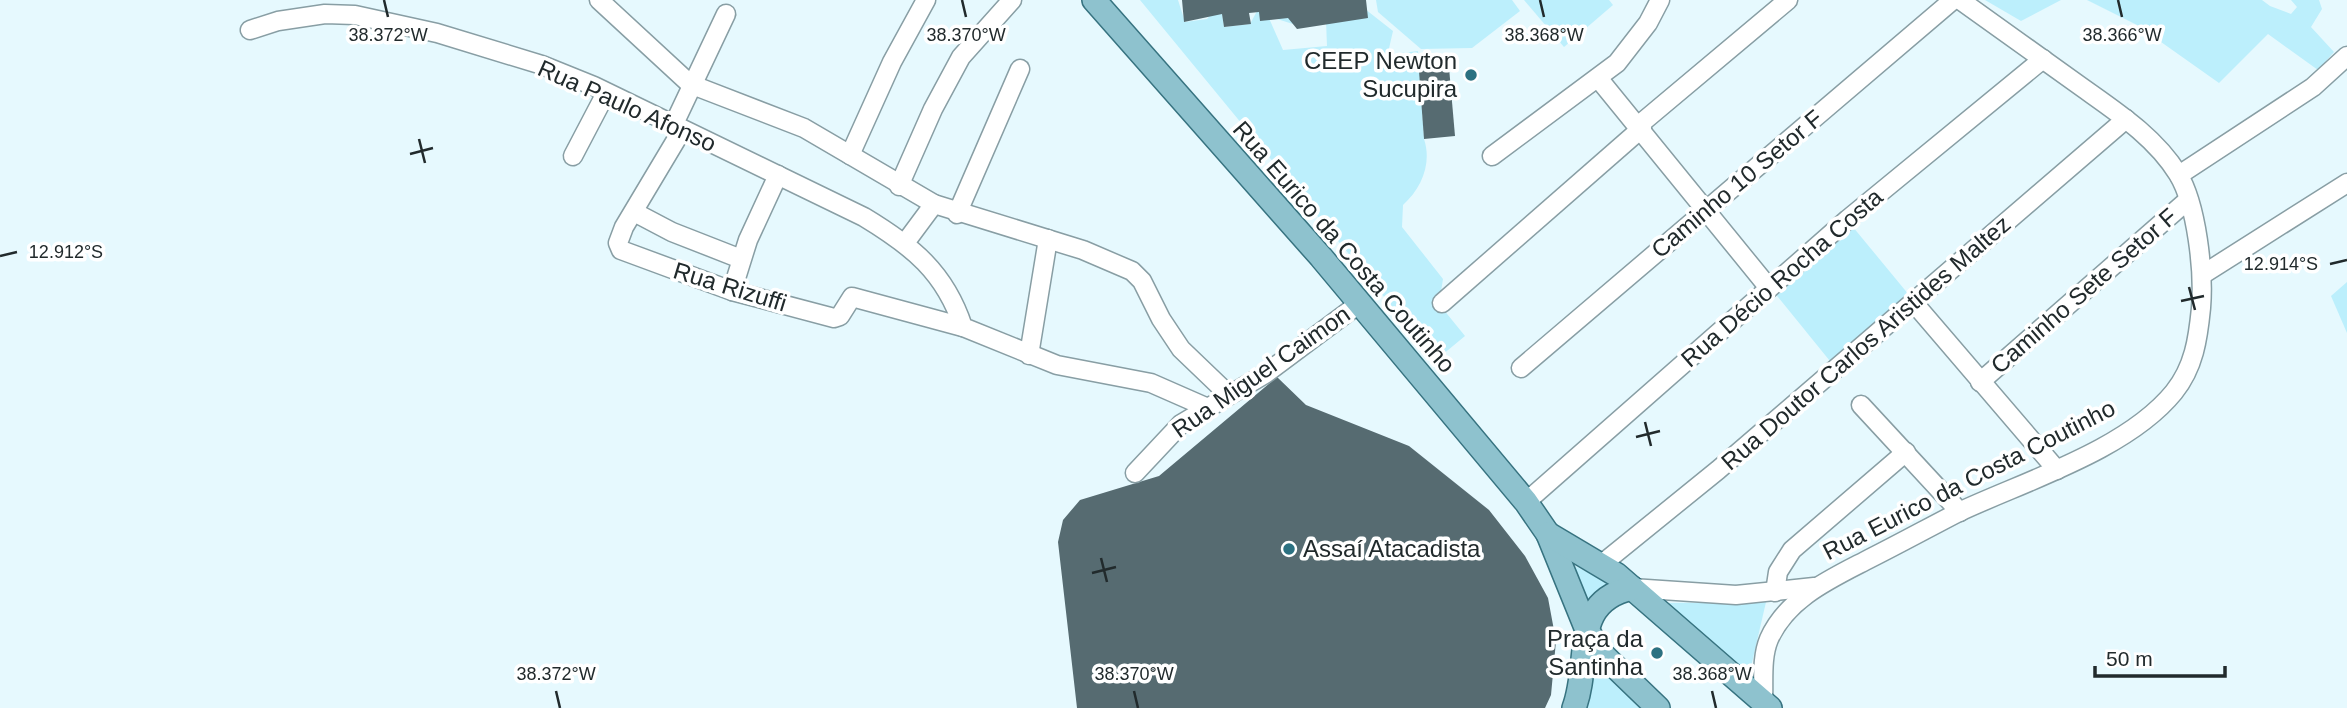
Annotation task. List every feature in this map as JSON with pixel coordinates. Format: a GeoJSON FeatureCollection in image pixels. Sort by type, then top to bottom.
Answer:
{"type":"FeatureCollection","features":[{"type":"Feature","properties":{"kind":"main road","name":"Rua Eurico da Costa Coutinho"},"geometry":{"type":"LineString","coordinates":[[1094,0],[1360,303],[1526,502],[1548,534],[1587,630],[1602,654],[1658,708]]}},
{"type":"Feature","properties":{"kind":"main road","name":"Rua Eurico da Costa Coutinho"},"geometry":{"type":"LineString","coordinates":[[1548,534],[1602,564],[1632,588]]}},
{"type":"Feature","properties":{"kind":"main road"},"geometry":{"type":"LineString","coordinates":[[1574,708],[1592,612],[1602,600],[1615,592],[1632,588],[1764,706]]}},
{"type":"Feature","properties":{"kind":"street"},"geometry":{"type":"LineString","coordinates":[[599,0],[690,84],[804,128],[899,186],[957,214],[1048,239],[1132,271],[1142,281],[1161,319],[1181,349],[1229,395]]}},
{"type":"Feature","properties":{"kind":"street"},"geometry":{"type":"LineString","coordinates":[[850,155],[892,62],[926,0]]}},
{"type":"Feature","properties":{"kind":"street"},"geometry":{"type":"LineString","coordinates":[[899,186],[933,109],[961,57],[1012,0]]}},
{"type":"Feature","properties":{"kind":"street"},"geometry":{"type":"LineString","coordinates":[[1492,156],[1618,63],[1648,23],[1660,0]]}},
{"type":"Feature","properties":{"kind":"street"},"geometry":{"type":"LineString","coordinates":[[1443,303],[1640,126],[1788,0]]}},
{"type":"Feature","properties":{"kind":"street","name":"Caminho 10 Setor F"},"geometry":{"type":"LineString","coordinates":[[1521,368],[1953,0]]}},
{"type":"Feature","properties":{"kind":"street","name":"Rua Eurico da Costa Coutinho"},"geometry":{"type":"LineString","coordinates":[[1764,706],[1764,659],[1769,640],[1780,620],[1814,587],[1960,512],[2057,470],[2145,421],[2174,392],[2189,367],[2198,340],[2202,275],[2188,200],[2179,176],[2162,153],[2126,119],[1960,0]]}},
{"type":"Feature","properties":{"kind":"street","name":"Rua Rizuffi"},"geometry":{"type":"LineString","coordinates":[[726,14],[690,84],[678,128],[619,239],[621,250],[732,292],[834,318],[840,316],[850,298],[857,298],[963,327]]}},
{"type":"Feature","properties":{"kind":"street","name":"Rua Paulo Afonso"},"geometry":{"type":"LineString","coordinates":[[250,30],[305,16],[355,15],[437,33],[550,68],[864,217],[905,243],[947,287],[963,327]]}},
{"type":"Feature","properties":{"kind":"street"},"geometry":{"type":"LineString","coordinates":[[2179,176],[2313,87],[2347,56]]}},
{"type":"Feature","properties":{"kind":"street","name":"Rua Décio Rocha Costa"},"geometry":{"type":"LineString","coordinates":[[1526,502],[1769,288],[2042,59]]}},
{"type":"Feature","properties":{"kind":"street"},"geometry":{"type":"LineString","coordinates":[[957,214],[1020,69]]}},
{"type":"Feature","properties":{"kind":"street"},"geometry":{"type":"LineString","coordinates":[[1598,78],[1640,126],[1769,288]]}},
{"type":"Feature","properties":{"kind":"street"},"geometry":{"type":"LineString","coordinates":[[573,156],[606,93]]}},
{"type":"Feature","properties":{"kind":"street","name":"Rua Doutor Carlos Aristides Maltez"},"geometry":{"type":"LineString","coordinates":[[1602,564],[1914,303],[2126,119]]}},
{"type":"Feature","properties":{"kind":"street"},"geometry":{"type":"LineString","coordinates":[[732,292],[741,258],[778,175]]}},
{"type":"Feature","properties":{"kind":"street"},"geometry":{"type":"LineString","coordinates":[[2202,275],[2347,183]]}},
{"type":"Feature","properties":{"kind":"street","name":"Caminho Sete Setor F"},"geometry":{"type":"LineString","coordinates":[[1980,382],[2188,200]]}},
{"type":"Feature","properties":{"kind":"street"},"geometry":{"type":"LineString","coordinates":[[905,243],[934,204]]}},
{"type":"Feature","properties":{"kind":"street"},"geometry":{"type":"LineString","coordinates":[[634,212],[672,232],[741,258]]}},
{"type":"Feature","properties":{"kind":"street"},"geometry":{"type":"LineString","coordinates":[[1029,355],[1048,239]]}},
{"type":"Feature","properties":{"kind":"street","name":"Rua Miguel Caimon"},"geometry":{"type":"LineString","coordinates":[[1135,473],[1168,434],[1265,374],[1360,303]]}},
{"type":"Feature","properties":{"kind":"street"},"geometry":{"type":"LineString","coordinates":[[1914,303],[2057,470]]}},
{"type":"Feature","properties":{"kind":"street"},"geometry":{"type":"LineString","coordinates":[[963,327],[1057,365],[1151,383],[1208,408]]}},
{"type":"Feature","properties":{"kind":"street"},"geometry":{"type":"LineString","coordinates":[[1861,405],[1960,512]]}},
{"type":"Feature","properties":{"kind":"street"},"geometry":{"type":"LineString","coordinates":[[1775,592],[1778,572],[1792,551],[1906,452]]}},
{"type":"Feature","properties":{"kind":"street","name":"Rua Eurico da Costa Coutinho"},"geometry":{"type":"LineString","coordinates":[[1632,588],[1736,595],[1814,587]]}},
{"type":"Feature","properties":{"kind":"shaded area"},"geometry":{"type":"Polygon","coordinates":[[[1140,0],[1178,0],[1185,22],[1207,19],[1215,9],[1222,14],[1224,27],[1250,24],[1263,0],[1317,0],[1296,25],[1268,16],[1283,50],[1327,46],[1326,21],[1365,9],[1393,31],[1387,57],[1380,66],[1397,65],[1402,53],[1418,51],[1427,157],[1420,183],[1403,205],[1402,227],[1443,279],[1439,304],[1465,336],[1436,360],[1140,0]]]}},
{"type":"Feature","properties":{"kind":"shaded area"},"geometry":{"type":"Polygon","coordinates":[[[1376,0],[1512,0],[1520,11],[1472,48],[1421,49],[1378,12],[1376,0]]]}},
{"type":"Feature","properties":{"kind":"shaded area"},"geometry":{"type":"Polygon","coordinates":[[[1524,0],[1609,0],[1613,5],[1564,47],[1524,0]]]}},
{"type":"Feature","properties":{"kind":"shaded area"},"geometry":{"type":"Polygon","coordinates":[[[1985,0],[2061,0],[2021,21],[1985,0]]]}},
{"type":"Feature","properties":{"kind":"shaded area"},"geometry":{"type":"Polygon","coordinates":[[[2087,0],[2262,0],[2291,14],[2297,7],[2291,0],[2319,0],[2322,9],[2311,27],[2334,52],[2318,70],[2268,34],[2219,83],[2137,25],[2087,0]]]}},
{"type":"Feature","properties":{"kind":"shaded area"},"geometry":{"type":"Polygon","coordinates":[[[1848,221],[1914,301],[1834,366],[1769,286],[1848,221]]]}},
{"type":"Feature","properties":{"kind":"shaded area"},"geometry":{"type":"Polygon","coordinates":[[[2347,282],[2347,333],[2331,296],[2347,282]]]}},
{"type":"Feature","properties":{"kind":"shaded area"},"geometry":{"type":"Polygon","coordinates":[[[1575,566],[1611,584],[1586,602],[1575,566]]]}},
{"type":"Feature","properties":{"kind":"shaded area"},"geometry":{"type":"Polygon","coordinates":[[[1766,602],[1748,680],[1663,603],[1766,602]]]}},
{"type":"Feature","properties":{"kind":"shaded area"},"geometry":{"type":"Polygon","coordinates":[[[1595,660],[1647,708],[1582,708],[1595,660]]]}},
{"type":"Feature","properties":{"kind":"building"},"geometry":{"type":"Polygon","coordinates":[[[1182,0],[1366,0],[1368,18],[1297,29],[1288,18],[1260,21],[1259,12],[1249,13],[1251,24],[1224,27],[1222,14],[1184,22],[1182,0]]]}},
{"type":"Feature","properties":{"kind":"building"},"geometry":{"type":"Polygon","coordinates":[[[1448,56],[1455,136],[1424,139],[1418,58],[1448,56]]]}},
{"type":"Feature","properties":{"kind":"building","name":"Assaí Atacadista"},"geometry":{"type":"Polygon","coordinates":[[[1277,377],[1306,405],[1409,446],[1489,510],[1525,556],[1548,598],[1556,641],[1551,695],[1545,708],[1077,708],[1058,542],[1063,520],[1080,500],[1159,476],[1277,377]]]}},
{"type":"Feature","properties":{"kind":"place","name":"CEEP Newton Sucupira"},"geometry":{"type":"Point","coordinates":[1471,75]}},
{"type":"Feature","properties":{"kind":"place","name":"Assaí Atacadista"},"geometry":{"type":"Point","coordinates":[1289,549]}},
{"type":"Feature","properties":{"kind":"place","name":"Praça da Santinha"},"geometry":{"type":"Point","coordinates":[1657,653]}}]}
